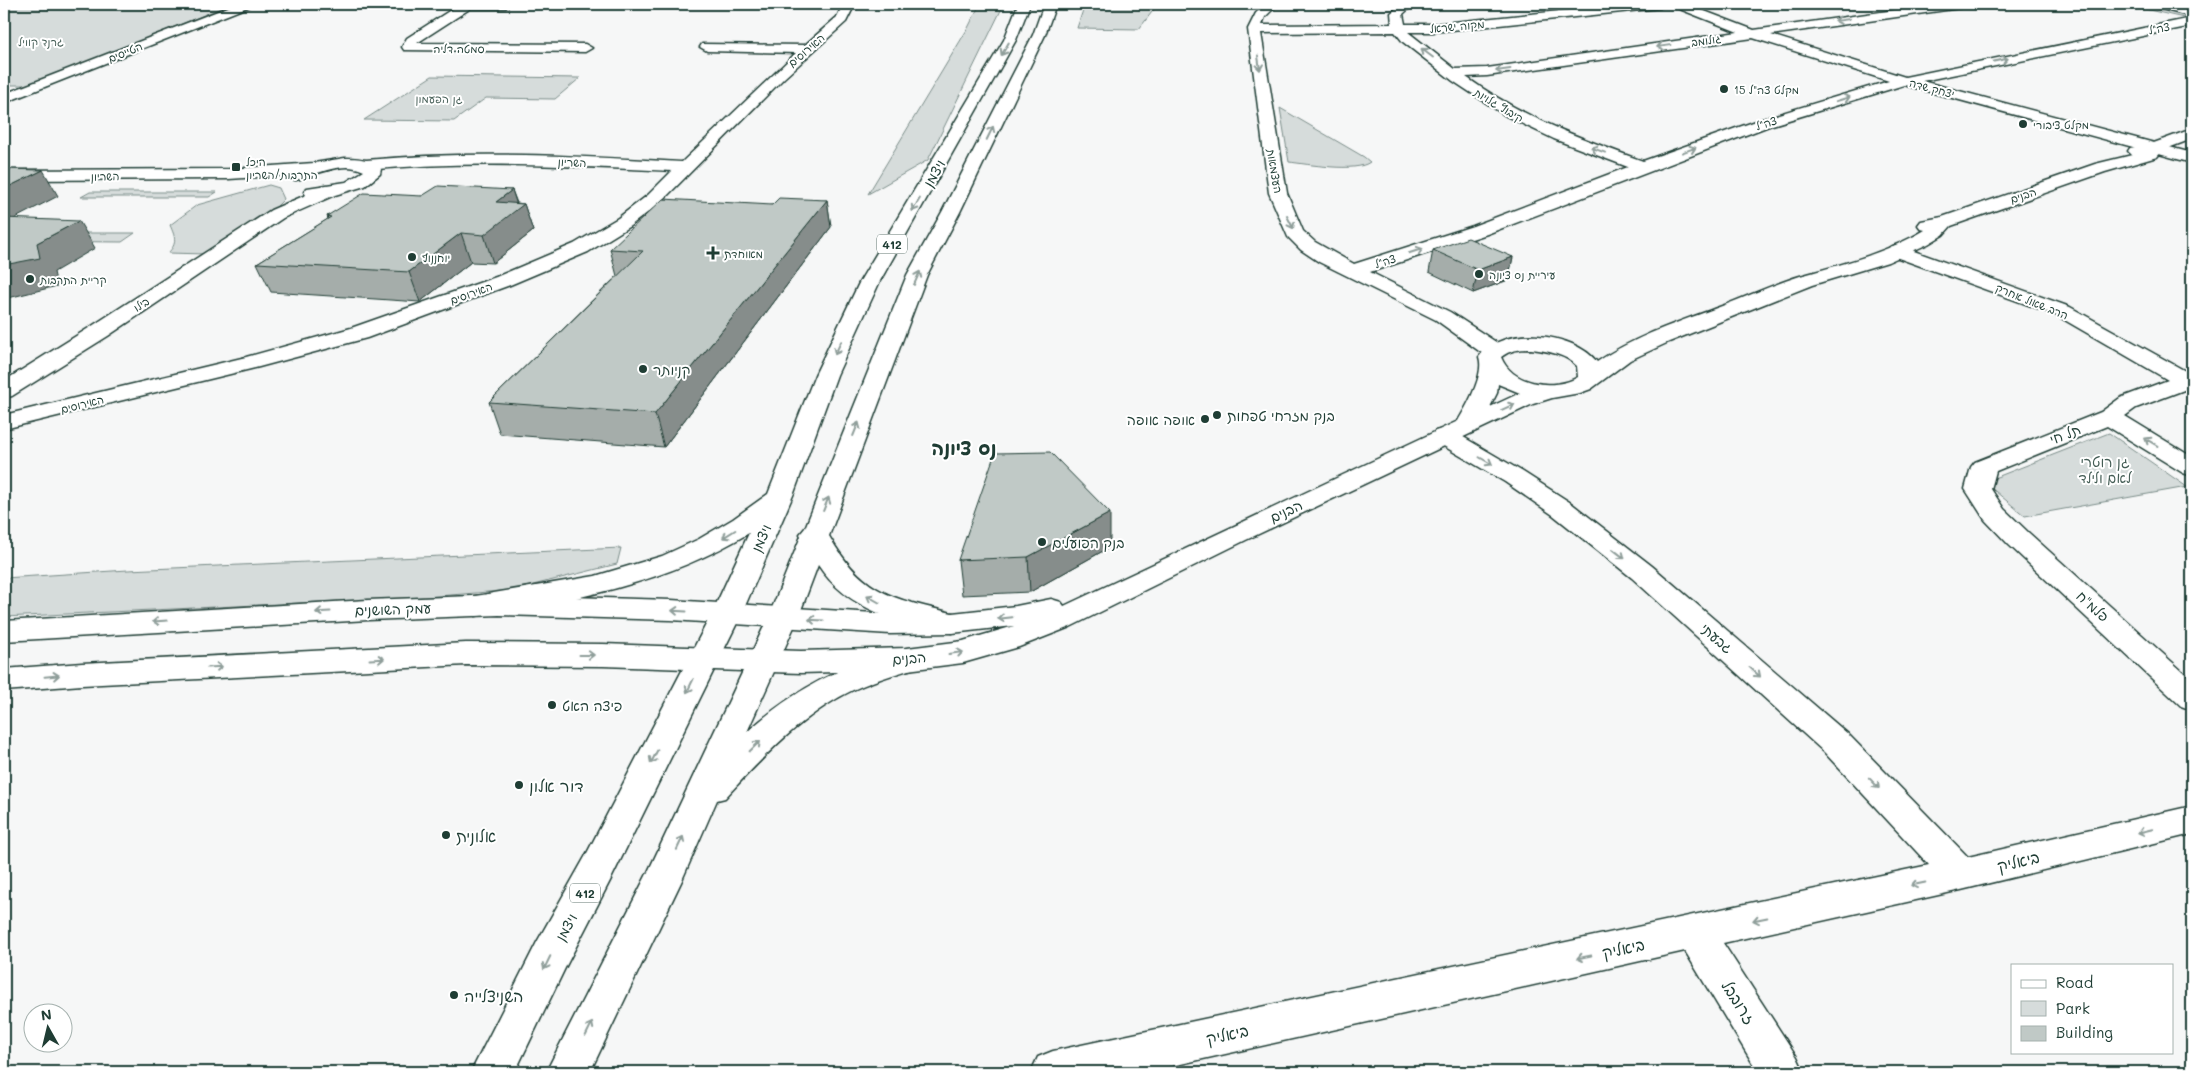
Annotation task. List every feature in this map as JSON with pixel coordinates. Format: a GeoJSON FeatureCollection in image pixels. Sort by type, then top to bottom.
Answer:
{"type":"FeatureCollection","features":[{"type":"Feature","properties":{"kind":"street","name":"הטייסים"},"geometry":{"type":"LineString","coordinates":[[4,99],[246,4]]}},
{"type":"Feature","properties":{"kind":"street"},"geometry":{"type":"LineString","coordinates":[[468,4],[505,4]]}},
{"type":"Feature","properties":{"kind":"street","name":"סמטה דליה"},"geometry":{"type":"LineString","coordinates":[[468,4],[412,41],[409,48],[585,48]]}},
{"type":"Feature","properties":{"kind":"street","name":"האירוסים"},"geometry":{"type":"LineString","coordinates":[[4,422],[27,418],[296,351],[359,333],[460,298],[555,261],[603,236],[654,199],[779,74],[842,19],[850,4]]}},
{"type":"Feature","properties":{"kind":"street","name":"ויצמן"},"geometry":{"type":"LineString","coordinates":[[493,1072],[727,613],[781,493],[826,374],[870,281],[1010,40],[1024,4]]}},
{"type":"Feature","properties":{"kind":"street","name":"412"},"geometry":{"type":"LineString","coordinates":[[568,1072],[697,806],[783,618],[814,534],[917,275],[951,212],[1039,35],[1050,4]]}},
{"type":"Feature","properties":{"kind":"street"},"geometry":{"type":"LineString","coordinates":[[1254,29],[1260,16],[1272,4]]}},
{"type":"Feature","properties":{"kind":"street"},"geometry":{"type":"LineString","coordinates":[[1399,29],[1397,13],[1408,4]]}},
{"type":"Feature","properties":{"kind":"street","name":"מקוה ישראל"},"geometry":{"type":"LineString","coordinates":[[1254,29],[1399,29],[1463,26],[1660,4]]}},
{"type":"Feature","properties":{"kind":"street","name":"יצחק שדה"},"geometry":{"type":"LineString","coordinates":[[1676,4],[1751,33],[1904,81],[2192,158]]}},
{"type":"Feature","properties":{"kind":"street","name":"גולומב"},"geometry":{"type":"LineString","coordinates":[[1452,73],[1487,72],[1960,4]]}},
{"type":"Feature","properties":{"kind":"street"},"geometry":{"type":"LineString","coordinates":[[2154,4],[2192,13]]}},
{"type":"Feature","properties":{"kind":"street","name":"צה\"ל"},"geometry":{"type":"LineString","coordinates":[[1353,271],[1480,230],[1764,123],[1904,81],[2192,22]]}},
{"type":"Feature","properties":{"kind":"street","name":"העצמאות"},"geometry":{"type":"LineString","coordinates":[[1254,29],[1278,193],[1283,209],[1295,232],[1308,246],[1326,258],[1443,316],[1516,343]]}},
{"type":"Feature","properties":{"kind":"street","name":"קיבוץ גלויות"},"geometry":{"type":"LineString","coordinates":[[1399,29],[1408,39],[1492,102],[1535,126],[1643,167]]}},
{"type":"Feature","properties":{"kind":"street"},"geometry":{"type":"LineString","coordinates":[[708,47],[809,49]]}},
{"type":"Feature","properties":{"kind":"street","name":"הבנים"},"geometry":{"type":"LineString","coordinates":[[1806,281],[1812,273],[1848,255],[1925,226],[1945,222],[2101,168],[2121,164],[2150,154],[2155,151],[2154,148],[2192,134]]}},
{"type":"Feature","properties":{"kind":"street","name":"השריון"},"geometry":{"type":"LineString","coordinates":[[369,170],[456,159],[687,166]]}},
{"type":"Feature","properties":{"kind":"street"},"geometry":{"type":"LineString","coordinates":[[291,188],[288,182],[296,175],[314,168],[340,164],[369,170]]}},
{"type":"Feature","properties":{"kind":"street","name":"השריון"},"geometry":{"type":"LineString","coordinates":[[4,175],[268,173],[314,168]]}},
{"type":"Feature","properties":{"kind":"street"},"geometry":{"type":"LineString","coordinates":[[332,190],[356,184],[369,170]]}},
{"type":"Feature","properties":{"kind":"street","name":"השריון"},"geometry":{"type":"LineString","coordinates":[[206,174],[259,179],[309,192],[332,190]]}},
{"type":"Feature","properties":{"kind":"street","name":"בילו"},"geometry":{"type":"LineString","coordinates":[[277,214],[288,203],[291,188]]}},
{"type":"Feature","properties":{"kind":"street","name":"בילו"},"geometry":{"type":"LineString","coordinates":[[4,391],[100,331],[277,214],[332,190]]}},
{"type":"Feature","properties":{"kind":"street","name":"הבנים"},"geometry":{"type":"LineString","coordinates":[[762,661],[854,662],[907,659],[963,652],[1008,640],[1059,620],[1525,399],[1549,391],[1576,388],[1622,355],[1661,337],[1806,281],[1823,278],[1897,251],[1934,233],[1945,222]]}},
{"type":"Feature","properties":{"kind":"street","name":"הרב שאול אחרק"},"geometry":{"type":"LineString","coordinates":[[1897,251],[2063,312],[2190,380]]}},
{"type":"Feature","properties":{"kind":"street","name":"העצמאות"},"geometry":{"type":"LineString","coordinates":[[1443,316],[1492,358],[1496,372],[1518,385],[1549,391]]}},
{"type":"Feature","properties":{"kind":"street","name":"הבנים"},"geometry":{"type":"LineString","coordinates":[[1516,343],[1605,347],[1622,346],[1661,337]]}},
{"type":"Feature","properties":{"kind":"street"},"geometry":{"type":"LineString","coordinates":[[1456,431],[1485,393],[1492,358],[1503,346],[1516,343]]}},
{"type":"Feature","properties":{"kind":"street"},"geometry":{"type":"LineString","coordinates":[[1547,344],[1568,352],[1585,362],[1590,370],[1590,377]]}},
{"type":"Feature","properties":{"kind":"street","name":"תל חי"},"geometry":{"type":"LineString","coordinates":[[1994,514],[1978,489],[1984,467],[2109,417],[2128,403],[2190,380]]}},
{"type":"Feature","properties":{"kind":"street"},"geometry":{"type":"LineString","coordinates":[[2109,417],[2192,468]]}},
{"type":"Feature","properties":{"kind":"street","name":"גבעתי"},"geometry":{"type":"LineString","coordinates":[[1456,431],[1514,477],[1562,509],[1642,572],[1836,743],[1961,874]]}},
{"type":"Feature","properties":{"kind":"street"},"geometry":{"type":"LineString","coordinates":[[476,606],[586,586],[662,564],[722,538],[754,518],[781,493]]}},
{"type":"Feature","properties":{"kind":"street","name":"פלמ\"ח"},"geometry":{"type":"LineString","coordinates":[[1994,514],[2192,698]]}},
{"type":"Feature","properties":{"kind":"street"},"geometry":{"type":"LineString","coordinates":[[814,534],[837,572],[864,594],[908,615],[952,623]]}},
{"type":"Feature","properties":{"kind":"street","name":"הבנים"},"geometry":{"type":"LineString","coordinates":[[783,618],[890,624],[952,623],[1016,616],[1104,597]]}},
{"type":"Feature","properties":{"kind":"street","name":"עמק השושנים"},"geometry":{"type":"LineString","coordinates":[[4,631],[330,612],[476,606],[593,607],[727,613],[783,618]]}},
{"type":"Feature","properties":{"kind":"street"},"geometry":{"type":"LineString","coordinates":[[4,680],[82,674],[466,654],[603,655],[762,661]]}},
{"type":"Feature","properties":{"kind":"street"},"geometry":{"type":"LineString","coordinates":[[697,806],[731,769],[768,734],[795,712],[833,687],[867,672],[907,659]]}},
{"type":"Feature","properties":{"kind":"street","name":"ביאליק"},"geometry":{"type":"LineString","coordinates":[[1053,1072],[1695,933],[2192,820]]}},
{"type":"Feature","properties":{"kind":"street","name":"זרובבל"},"geometry":{"type":"LineString","coordinates":[[1695,933],[1782,1072]]}},
{"type":"Feature","properties":{"kind":"green space","name":"גרנד קוויל"},"geometry":{"type":"Polygon","coordinates":[[[4,4],[231,4],[31,85],[4,85],[4,4]]]}},
{"type":"Feature","properties":{"kind":"green space"},"geometry":{"type":"Polygon","coordinates":[[[980,4],[1004,4],[928,160],[868,194],[968,28],[980,4]]]}},
{"type":"Feature","properties":{"kind":"green space"},"geometry":{"type":"Polygon","coordinates":[[[1085,4],[1158,4],[1139,29],[1077,28],[1085,4]]]}},
{"type":"Feature","properties":{"kind":"green space"},"geometry":{"type":"Polygon","coordinates":[[[2123,4],[2141,4],[2189,16],[2188,19],[2123,4]]]}},
{"type":"Feature","properties":{"kind":"green space","name":"גן הפעמון"},"geometry":{"type":"Polygon","coordinates":[[[432,76],[580,78],[555,99],[486,98],[454,121],[364,120],[432,76]]]}},
{"type":"Feature","properties":{"kind":"green space"},"geometry":{"type":"Polygon","coordinates":[[[1280,108],[1370,162],[1354,167],[1343,167],[1289,162],[1280,108]]]}},
{"type":"Feature","properties":{"kind":"green space"},"geometry":{"type":"Polygon","coordinates":[[[269,185],[279,188],[284,199],[273,210],[206,254],[168,253],[175,240],[170,225],[197,205],[269,185]]]}},
{"type":"Feature","properties":{"kind":"green space"},"geometry":{"type":"Polygon","coordinates":[[[90,192],[217,192],[209,197],[81,197],[90,192]]]}},
{"type":"Feature","properties":{"kind":"green space"},"geometry":{"type":"Polygon","coordinates":[[[16,233],[135,233],[122,242],[4,241],[16,233]]]}},
{"type":"Feature","properties":{"kind":"green space","name":"גן רוטרי לאם ולילד"},"geometry":{"type":"Polygon","coordinates":[[[2109,433],[2187,487],[2025,516],[1984,482],[2109,433]]]}},
{"type":"Feature","properties":{"kind":"green space"},"geometry":{"type":"Polygon","coordinates":[[[621,548],[617,564],[513,590],[425,597],[4,617],[4,578],[128,570],[621,548]]]}},
{"type":"Feature","properties":{"kind":"building"},"geometry":{"type":"Polygon","coordinates":[[[4,169],[43,170],[4,189],[4,169]]]}},
{"type":"Feature","properties":{"kind":"building"},"geometry":{"type":"Polygon","coordinates":[[[438,186],[512,190],[496,202],[524,204],[484,235],[461,233],[409,272],[257,263],[331,217],[327,216],[364,193],[422,196],[438,186]]]}},
{"type":"Feature","properties":{"kind":"building","name":"קניותר"},"geometry":{"type":"Polygon","coordinates":[[[779,198],[827,200],[655,414],[489,402],[643,251],[610,249],[663,199],[772,205],[779,198]]]}},
{"type":"Feature","properties":{"kind":"building"},"geometry":{"type":"Polygon","coordinates":[[[4,218],[79,221],[37,243],[40,258],[4,265],[4,218]]]}},
{"type":"Feature","properties":{"kind":"building"},"geometry":{"type":"Polygon","coordinates":[[[1468,238],[1513,257],[1478,270],[1433,250],[1468,238]]]}},
{"type":"Feature","properties":{"kind":"building"},"geometry":{"type":"Polygon","coordinates":[[[1050,452],[1110,513],[1028,557],[958,560],[995,453],[1050,452]]]}},
{"type":"Feature","properties":{"kind":"place","name":"מקלט צה\"ל 15"},"geometry":{"type":"Point","coordinates":[1724,89]}},
{"type":"Feature","properties":{"kind":"place","name":"מקלט ציבורי"},"geometry":{"type":"Point","coordinates":[2023,124]}},
{"type":"Feature","properties":{"kind":"place","name":"היכל התרבות/השריון"},"geometry":{"type":"Point","coordinates":[236,167]}},
{"type":"Feature","properties":{"kind":"place","name":"מאוחדת"},"geometry":{"type":"Point","coordinates":[713,253]}},
{"type":"Feature","properties":{"kind":"place","name":"יוחננוף"},"geometry":{"type":"Point","coordinates":[412,257]}},
{"type":"Feature","properties":{"kind":"place","name":"עיריית נס ציונה"},"geometry":{"type":"Point","coordinates":[1479,274]}},
{"type":"Feature","properties":{"kind":"place","name":"קריית התרבות"},"geometry":{"type":"Point","coordinates":[30,279]}},
{"type":"Feature","properties":{"kind":"place","name":"קניותר"},"geometry":{"type":"Point","coordinates":[643,369]}},
{"type":"Feature","properties":{"kind":"place","name":"בנק מזרחי טפחות"},"geometry":{"type":"Point","coordinates":[1217,415]}},
{"type":"Feature","properties":{"kind":"place","name":"אופה אופה"},"geometry":{"type":"Point","coordinates":[1205,419]}},
{"type":"Feature","properties":{"kind":"place","name":"בנק הפועלים"},"geometry":{"type":"Point","coordinates":[1042,542]}},
{"type":"Feature","properties":{"kind":"place","name":"פיצה האט"},"geometry":{"type":"Point","coordinates":[552,705]}},
{"type":"Feature","properties":{"kind":"place","name":"דור אלון"},"geometry":{"type":"Point","coordinates":[519,785]}},
{"type":"Feature","properties":{"kind":"place","name":"אלונית"},"geometry":{"type":"Point","coordinates":[446,835]}},
{"type":"Feature","properties":{"kind":"place","name":"השניצלייה"},"geometry":{"type":"Point","coordinates":[454,995]}},
{"type":"Feature","properties":{"kind":"district","name":"נס ציונה"},"geometry":{"type":"Point","coordinates":[964,447]}}]}
